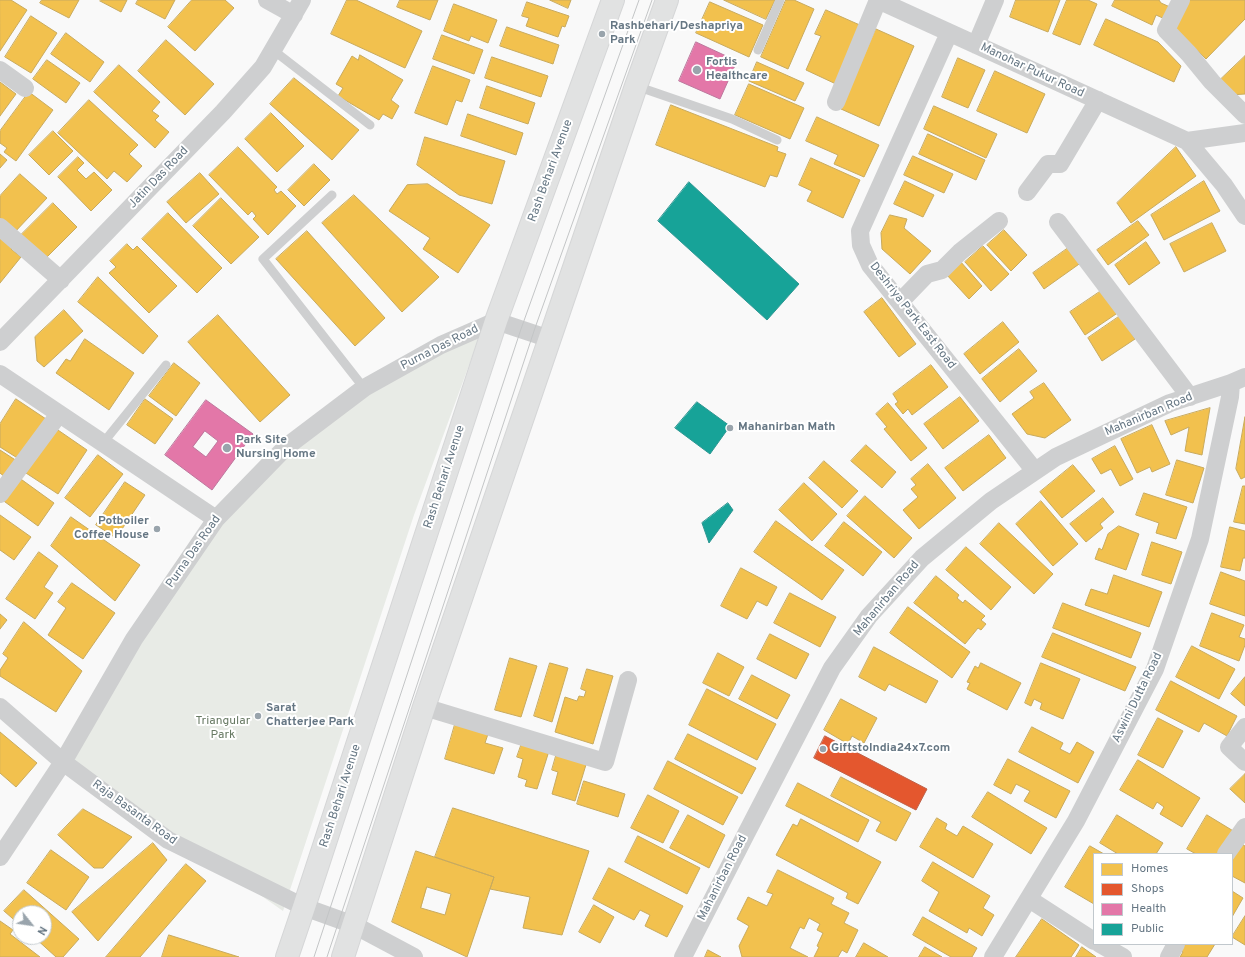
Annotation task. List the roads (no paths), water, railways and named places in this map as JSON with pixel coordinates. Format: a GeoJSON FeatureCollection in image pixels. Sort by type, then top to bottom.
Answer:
{"type":"FeatureCollection","features":[{"type":"Feature","properties":{"kind":"main road","name":"Rash Behari Avenue"},"geometry":{"type":"LineString","coordinates":[[287,957],[496,321],[613,0]]}},
{"type":"Feature","properties":{"kind":"main road"},"geometry":{"type":"LineString","coordinates":[[343,957],[424,707],[636,86],[667,0]]}},
{"type":"Feature","properties":{"kind":"street"},"geometry":{"type":"LineString","coordinates":[[268,0],[298,7]]}},
{"type":"Feature","properties":{"kind":"street"},"geometry":{"type":"LineString","coordinates":[[836,102],[878,0]]}},
{"type":"Feature","properties":{"kind":"street","name":"Manohar Pukur Road"},"geometry":{"type":"LineString","coordinates":[[878,0],[1187,141]]}},
{"type":"Feature","properties":{"kind":"street"},"geometry":{"type":"LineString","coordinates":[[976,45],[995,0]]}},
{"type":"Feature","properties":{"kind":"street"},"geometry":{"type":"LineString","coordinates":[[1181,0],[1166,30],[1189,54],[1212,82],[1245,115]]}},
{"type":"Feature","properties":{"kind":"street","name":"Jatin Das Road"},"geometry":{"type":"LineString","coordinates":[[0,342],[222,112],[263,67],[298,7]]}},
{"type":"Feature","properties":{"kind":"street","name":"Deshriya Park East Road"},"geometry":{"type":"LineString","coordinates":[[949,33],[860,231],[861,246],[870,264],[1035,471]]}},
{"type":"Feature","properties":{"kind":"street"},"geometry":{"type":"LineString","coordinates":[[0,70],[25,88]]}},
{"type":"Feature","properties":{"kind":"street"},"geometry":{"type":"LineString","coordinates":[[1027,192],[1048,164],[1060,164],[1098,100]]}},
{"type":"Feature","properties":{"kind":"street"},"geometry":{"type":"LineString","coordinates":[[1187,141],[1245,133]]}},
{"type":"Feature","properties":{"kind":"street"},"geometry":{"type":"LineString","coordinates":[[1187,141],[1224,185],[1245,216]]}},
{"type":"Feature","properties":{"kind":"street"},"geometry":{"type":"LineString","coordinates":[[900,302],[928,274],[942,270],[960,252],[999,221]]}},
{"type":"Feature","properties":{"kind":"street"},"geometry":{"type":"LineString","coordinates":[[1058,222],[1190,397]]}},
{"type":"Feature","properties":{"kind":"street"},"geometry":{"type":"LineString","coordinates":[[0,227],[61,280]]}},
{"type":"Feature","properties":{"kind":"street"},"geometry":{"type":"LineString","coordinates":[[496,321],[550,339]]}},
{"type":"Feature","properties":{"kind":"street","name":"Purna Das Road"},"geometry":{"type":"LineString","coordinates":[[0,857],[63,762],[134,639],[216,518],[286,447],[364,388],[441,345],[496,321]]}},
{"type":"Feature","properties":{"kind":"street"},"geometry":{"type":"LineString","coordinates":[[0,374],[216,518]]}},
{"type":"Feature","properties":{"kind":"street","name":"Mahanirban Road"},"geometry":{"type":"LineString","coordinates":[[683,957],[832,668],[869,616],[922,558],[991,501],[1056,457],[1170,403],[1238,380]]}},
{"type":"Feature","properties":{"kind":"street","name":"Aswini Dutta Road"},"geometry":{"type":"LineString","coordinates":[[993,957],[1076,821],[1155,669],[1200,540],[1230,397],[1238,380]]}},
{"type":"Feature","properties":{"kind":"street"},"geometry":{"type":"LineString","coordinates":[[0,494],[59,414]]}},
{"type":"Feature","properties":{"kind":"street"},"geometry":{"type":"LineString","coordinates":[[424,707],[604,762],[628,680]]}},
{"type":"Feature","properties":{"kind":"street","name":"Raja Basanta Road"},"geometry":{"type":"LineString","coordinates":[[0,707],[63,762],[168,840],[304,908],[354,925],[414,957]]}},
{"type":"Feature","properties":{"kind":"street"},"geometry":{"type":"LineString","coordinates":[[1245,727],[1229,748],[1245,762]]}},
{"type":"Feature","properties":{"kind":"street"},"geometry":{"type":"LineString","coordinates":[[1227,853],[1245,827]]}},
{"type":"Feature","properties":{"kind":"street"},"geometry":{"type":"LineString","coordinates":[[1029,898],[1093,939]]}},
{"type":"Feature","properties":{"kind":"street"},"geometry":{"type":"LineString","coordinates":[[1102,945],[1123,957]]}},
{"type":"Feature","properties":{"kind":"street"},"geometry":{"type":"LineString","coordinates":[[1169,957],[1175,945]]}},
{"type":"Feature","properties":{"kind":"lane"},"geometry":{"type":"LineString","coordinates":[[758,50],[780,0]]}},
{"type":"Feature","properties":{"kind":"lane"},"geometry":{"type":"LineString","coordinates":[[273,50],[370,125]]}},
{"type":"Feature","properties":{"kind":"lane"},"geometry":{"type":"LineString","coordinates":[[636,86],[732,119],[777,140]]}},
{"type":"Feature","properties":{"kind":"lane"},"geometry":{"type":"LineString","coordinates":[[332,194],[263,259],[364,388]]}},
{"type":"Feature","properties":{"kind":"lane"},"geometry":{"type":"LineString","coordinates":[[103,443],[166,365]]}},
{"type":"Feature","properties":{"kind":"tram line"},"geometry":{"type":"LineString","coordinates":[[314,957],[521,329],[639,0]]}},
{"type":"Feature","properties":{"kind":"tram line"},"geometry":{"type":"LineString","coordinates":[[327,957],[535,328],[652,0]]}},
{"type":"Feature","properties":{"kind":"place","name":"Rashbehari/Deshapriya Park"},"geometry":{"type":"Point","coordinates":[602,34]}},
{"type":"Feature","properties":{"kind":"place","name":"Fortis Healthcare"},"geometry":{"type":"Point","coordinates":[697,70]}},
{"type":"Feature","properties":{"kind":"place","name":"Mahanirban Math"},"geometry":{"type":"Point","coordinates":[730,428]}},
{"type":"Feature","properties":{"kind":"place","name":"Park Site Nursing Home"},"geometry":{"type":"Point","coordinates":[227,448]}},
{"type":"Feature","properties":{"kind":"place","name":"Potboiler Coffee House"},"geometry":{"type":"Point","coordinates":[157,529]}},
{"type":"Feature","properties":{"kind":"place","name":"Sarat Chatterjee Park"},"geometry":{"type":"Point","coordinates":[258,716]}},
{"type":"Feature","properties":{"kind":"place","name":"GiftstoIndia24x7.com"},"geometry":{"type":"Point","coordinates":[823,749]}},
{"type":"Feature","properties":{"kind":"park label","name":"Triangular Park"},"geometry":{"type":"Point","coordinates":[223,729]}}]}
